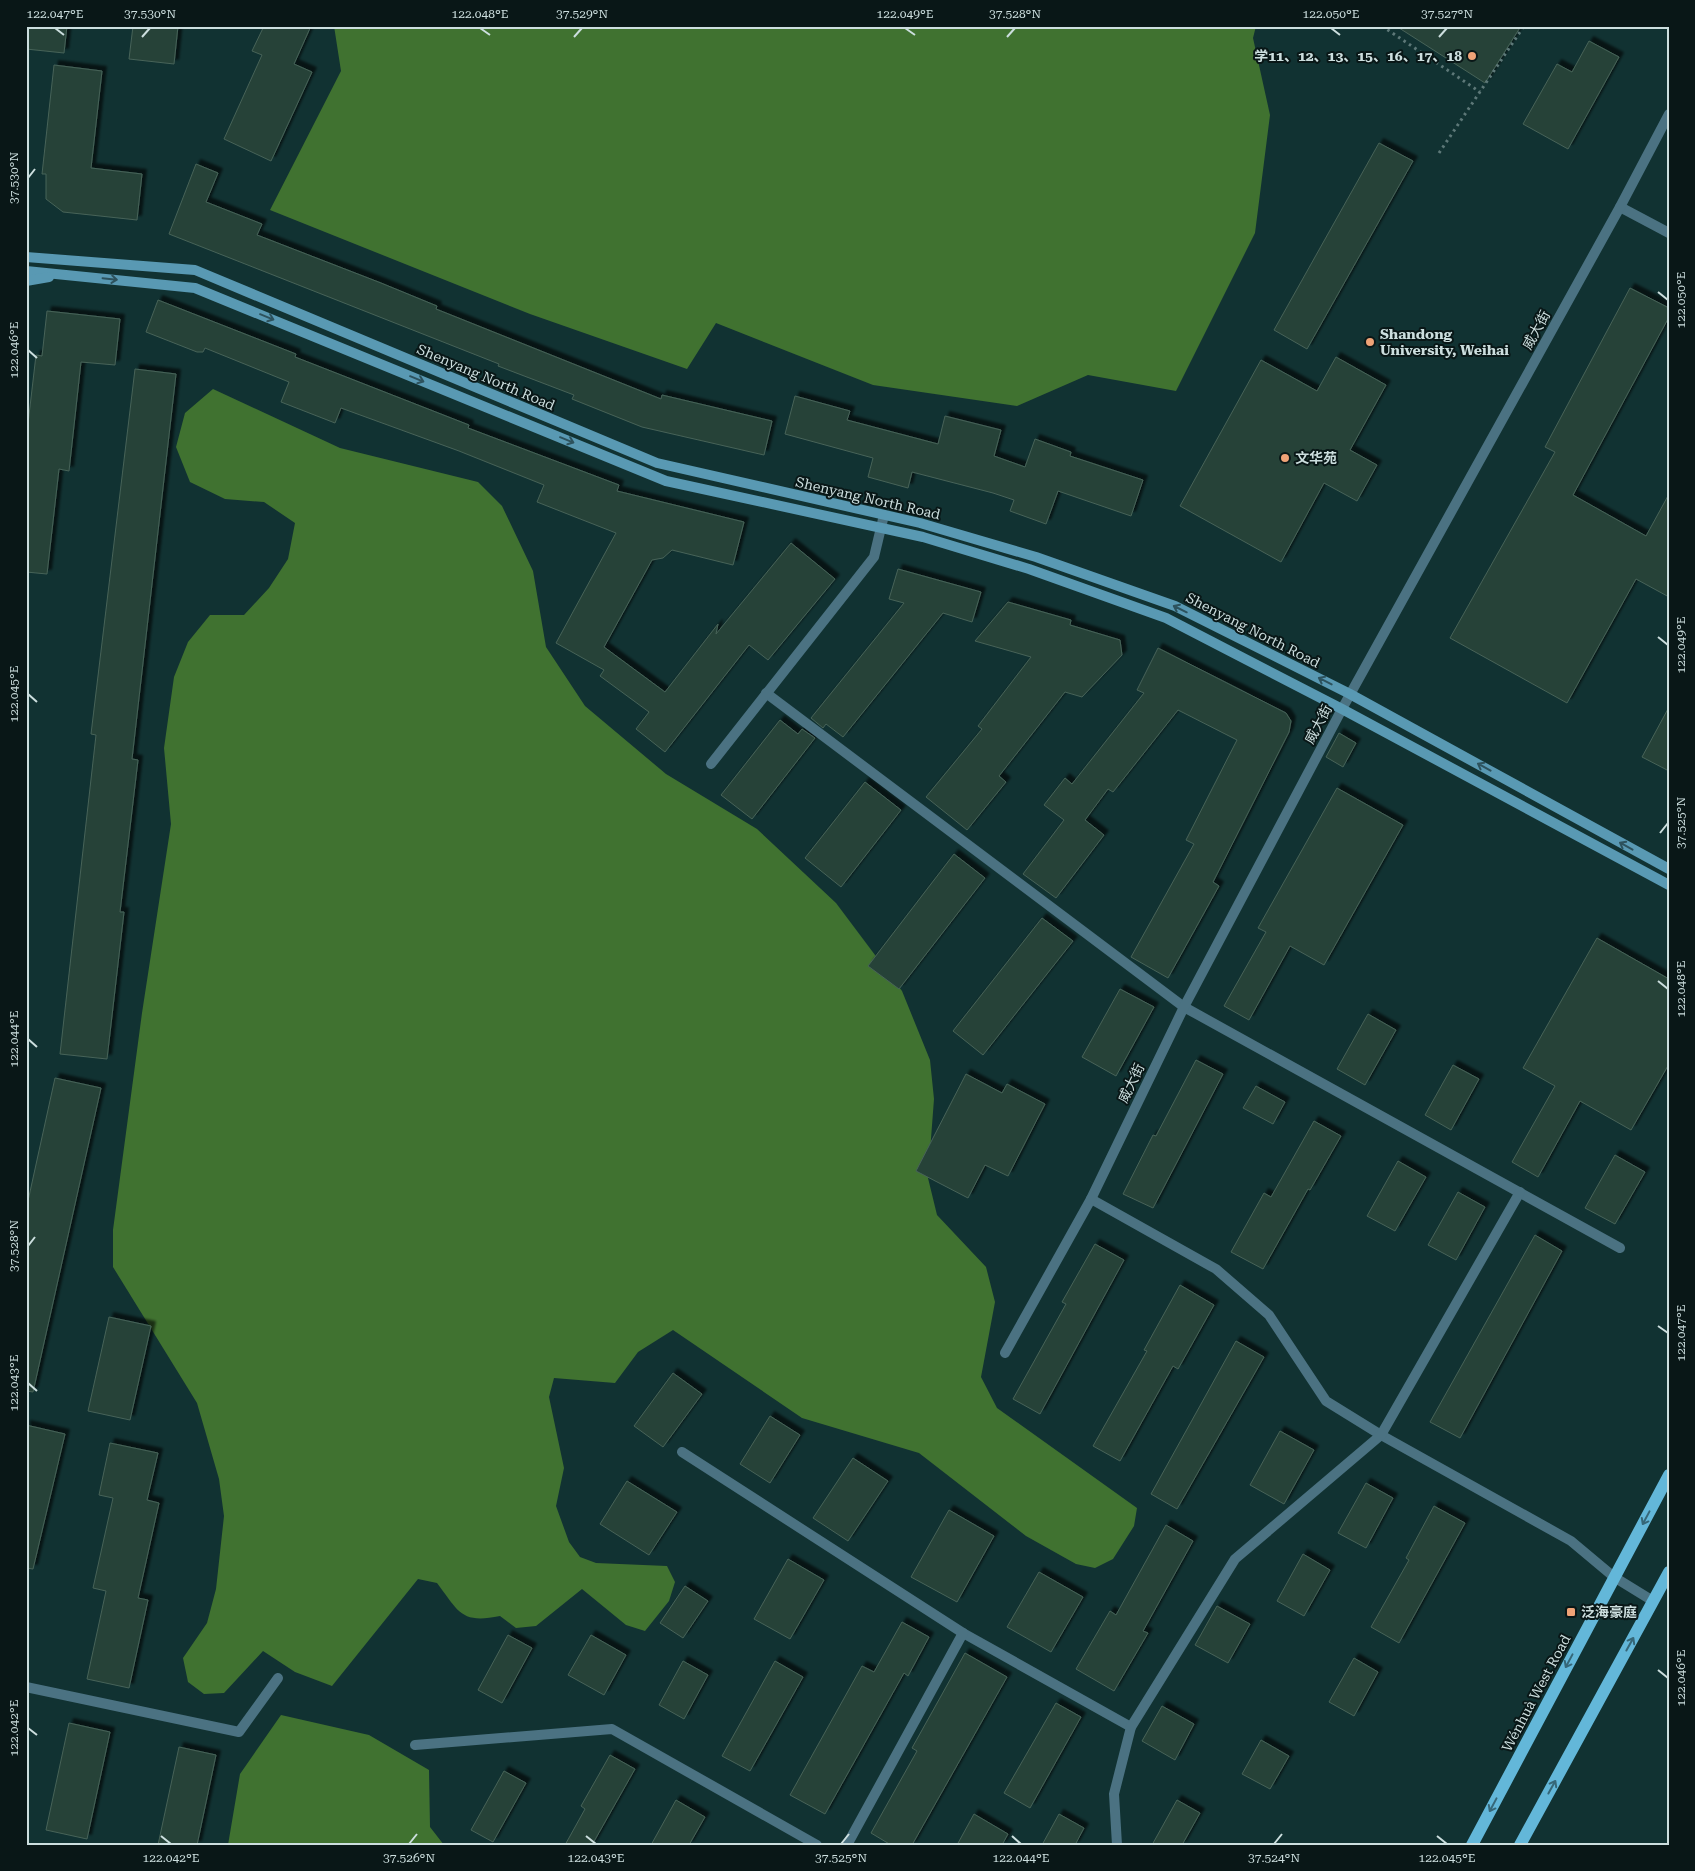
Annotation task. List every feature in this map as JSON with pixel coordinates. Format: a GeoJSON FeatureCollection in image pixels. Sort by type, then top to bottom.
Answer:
{"type":"FeatureCollection","features":[{"type":"Feature","properties":{"kind":"main road","name":"Wénhuà West Road"},"geometry":{"type":"LineString","coordinates":[[1472,1845],[1669,1475]]}},
{"type":"Feature","properties":{"kind":"main road"},"geometry":{"type":"LineString","coordinates":[[1520,1845],[1669,1572]]}},
{"type":"Feature","properties":{"kind":"street","name":"威大街"},"geometry":{"type":"LineString","coordinates":[[1005,1353],[1091,1198],[1184,1008],[1350,694],[1669,114]]}},
{"type":"Feature","properties":{"kind":"street"},"geometry":{"type":"LineString","coordinates":[[1620,206],[1669,233]]}},
{"type":"Feature","properties":{"kind":"street"},"geometry":{"type":"LineString","coordinates":[[26,250],[58,259]]}},
{"type":"Feature","properties":{"kind":"street","name":"Shenyang North Road"},"geometry":{"type":"LineString","coordinates":[[26,257],[196,270],[657,463],[884,515],[1036,557],[1175,606],[1350,694],[1669,869]]}},
{"type":"Feature","properties":{"kind":"street","name":"Shenyang North Road"},"geometry":{"type":"LineString","coordinates":[[26,271],[195,288],[666,481],[923,537],[1029,569],[1166,618],[1342,709],[1669,885]]}},
{"type":"Feature","properties":{"kind":"street"},"geometry":{"type":"LineString","coordinates":[[26,281],[62,274]]}},
{"type":"Feature","properties":{"kind":"street"},"geometry":{"type":"LineString","coordinates":[[712,764],[874,557],[884,515]]}},
{"type":"Feature","properties":{"kind":"street"},"geometry":{"type":"LineString","coordinates":[[766,693],[1184,1008],[1620,1248]]}},
{"type":"Feature","properties":{"kind":"street"},"geometry":{"type":"LineString","coordinates":[[1117,1845],[1114,1794],[1131,1727],[1235,1559],[1381,1435],[1520,1192]]}},
{"type":"Feature","properties":{"kind":"street"},"geometry":{"type":"LineString","coordinates":[[1091,1198],[1216,1269],[1269,1315],[1326,1401],[1381,1435],[1571,1541],[1614,1577],[1653,1600]]}},
{"type":"Feature","properties":{"kind":"street"},"geometry":{"type":"LineString","coordinates":[[682,1452],[962,1633],[1131,1727]]}},
{"type":"Feature","properties":{"kind":"street"},"geometry":{"type":"LineString","coordinates":[[847,1845],[962,1633]]}},
{"type":"Feature","properties":{"kind":"street"},"geometry":{"type":"LineString","coordinates":[[26,1687],[239,1732],[278,1678]]}},
{"type":"Feature","properties":{"kind":"street"},"geometry":{"type":"LineString","coordinates":[[415,1745],[612,1729],[817,1845]]}},
{"type":"Feature","properties":{"kind":"path"},"geometry":{"type":"LineString","coordinates":[[1382,26],[1480,92]]}},
{"type":"Feature","properties":{"kind":"path"},"geometry":{"type":"LineString","coordinates":[[1439,153],[1524,26]]}},
{"type":"Feature","properties":{"kind":"green space"},"geometry":{"type":"Polygon","coordinates":[[[334,26],[1256,26],[1253,38],[1270,115],[1255,233],[1176,391],[1088,375],[1017,406],[873,385],[716,323],[687,369],[530,314],[270,210],[341,71],[334,26]]]}},
{"type":"Feature","properties":{"kind":"green space"},"geometry":{"type":"Polygon","coordinates":[[[213,389],[340,448],[478,482],[502,506],[533,571],[546,647],[585,706],[666,774],[757,829],[836,903],[902,991],[930,1060],[934,1099],[928,1178],[937,1215],[986,1267],[995,1302],[981,1377],[997,1408],[1137,1508],[1134,1526],[1113,1559],[1095,1568],[1076,1564],[1026,1536],[919,1453],[802,1418],[673,1330],[638,1352],[615,1383],[554,1378],[549,1397],[564,1468],[556,1506],[569,1542],[580,1557],[596,1563],[667,1566],[675,1582],[669,1601],[645,1631],[626,1625],[582,1589],[536,1626],[516,1628],[500,1616],[487,1618],[469,1617],[456,1608],[437,1583],[418,1579],[332,1686],[295,1672],[263,1651],[224,1693],[204,1694],[188,1682],[183,1658],[207,1623],[216,1589],[224,1516],[219,1479],[197,1403],[113,1267],[113,1230],[142,1013],[171,824],[164,748],[174,677],[188,642],[210,615],[244,615],[269,588],[288,559],[295,523],[264,502],[225,499],[190,482],[176,447],[185,413],[213,389]]]}},
{"type":"Feature","properties":{"kind":"green space"},"geometry":{"type":"Polygon","coordinates":[[[281,1715],[369,1735],[429,1770],[430,1827],[444,1845],[228,1845],[240,1774],[281,1715]]]}},
{"type":"Feature","properties":{"kind":"building"},"geometry":{"type":"Polygon","coordinates":[[[26,26],[67,26],[64,53],[26,49],[26,26]]]}},
{"type":"Feature","properties":{"kind":"building"},"geometry":{"type":"Polygon","coordinates":[[[133,26],[178,26],[174,64],[129,59],[133,26]]]}},
{"type":"Feature","properties":{"kind":"building"},"geometry":{"type":"Polygon","coordinates":[[[264,26],[311,26],[294,64],[312,72],[271,161],[224,139],[262,55],[252,51],[264,26]]]}},
{"type":"Feature","properties":{"kind":"building","name":"学11、12、13、15、16、17、18"},"geometry":{"type":"Polygon","coordinates":[[[1396,26],[1521,26],[1485,83],[1396,26]]]}},
{"type":"Feature","properties":{"kind":"building"},"geometry":{"type":"Polygon","coordinates":[[[1589,41],[1619,57],[1568,149],[1523,124],[1557,64],[1572,72],[1589,41]]]}},
{"type":"Feature","properties":{"kind":"building"},"geometry":{"type":"Polygon","coordinates":[[[54,65],[102,71],[91,168],[142,174],[137,220],[63,212],[46,199],[46,174],[42,174],[54,65]]]}},
{"type":"Feature","properties":{"kind":"building"},"geometry":{"type":"Polygon","coordinates":[[[1379,143],[1413,161],[1307,349],[1274,330],[1379,143]]]}},
{"type":"Feature","properties":{"kind":"building"},"geometry":{"type":"Polygon","coordinates":[[[196,164],[218,173],[206,202],[262,224],[257,235],[381,283],[437,306],[436,309],[661,399],[662,395],[772,421],[764,455],[642,427],[572,399],[574,395],[498,366],[499,364],[169,234],[196,164]]]}},
{"type":"Feature","properties":{"kind":"building"},"geometry":{"type":"Polygon","coordinates":[[[1630,288],[1669,308],[1669,317],[1573,495],[1646,536],[1669,494],[1669,597],[1636,579],[1567,703],[1450,638],[1555,452],[1545,447],[1630,288]]]}},
{"type":"Feature","properties":{"kind":"building"},"geometry":{"type":"Polygon","coordinates":[[[158,300],[296,354],[295,357],[469,425],[468,428],[619,485],[617,491],[744,522],[733,565],[672,550],[663,558],[652,560],[604,647],[665,692],[718,624],[716,634],[791,543],[835,579],[768,660],[749,645],[665,752],[636,729],[649,712],[600,676],[604,670],[556,643],[616,533],[537,502],[544,485],[459,451],[341,408],[335,423],[281,402],[289,382],[205,348],[203,352],[197,352],[146,332],[158,300]]]}},
{"type":"Feature","properties":{"kind":"building"},"geometry":{"type":"Polygon","coordinates":[[[47,311],[120,319],[115,365],[81,362],[69,471],[59,469],[47,574],[26,572],[26,441],[36,355],[42,356],[47,311]]]}},
{"type":"Feature","properties":{"kind":"building","name":"文华苑"},"geometry":{"type":"Polygon","coordinates":[[[1336,357],[1386,385],[1350,450],[1377,465],[1357,501],[1324,483],[1281,562],[1180,506],[1261,360],[1317,391],[1336,357]]]}},
{"type":"Feature","properties":{"kind":"building"},"geometry":{"type":"Polygon","coordinates":[[[135,369],[176,374],[132,759],[138,760],[120,912],[124,912],[107,1059],[60,1054],[96,735],[91,734],[135,369]]]}},
{"type":"Feature","properties":{"kind":"building"},"geometry":{"type":"Polygon","coordinates":[[[795,396],[850,411],[847,420],[938,444],[945,416],[1001,430],[994,456],[1025,467],[1035,439],[1071,452],[1070,456],[1143,480],[1131,516],[1058,491],[1046,524],[1010,511],[1014,500],[993,493],[912,472],[908,488],[868,477],[873,458],[785,434],[795,396]]]}},
{"type":"Feature","properties":{"kind":"building"},"geometry":{"type":"Polygon","coordinates":[[[898,569],[981,592],[972,622],[943,613],[843,737],[826,724],[823,728],[811,718],[904,603],[889,599],[898,569]]]}},
{"type":"Feature","properties":{"kind":"building"},"geometry":{"type":"Polygon","coordinates":[[[1008,602],[1071,620],[1070,625],[1120,640],[1122,655],[1082,697],[1065,692],[999,776],[1006,782],[967,830],[926,797],[982,729],[978,726],[1031,657],[975,641],[1008,602]]]}},
{"type":"Feature","properties":{"kind":"building"},"geometry":{"type":"Polygon","coordinates":[[[1158,648],[1286,713],[1291,721],[1289,732],[1213,882],[1219,886],[1168,978],[1131,957],[1194,844],[1186,840],[1237,740],[1178,710],[1113,792],[1108,789],[1085,820],[1104,835],[1056,898],[1023,874],[1064,820],[1044,805],[1065,778],[1072,784],[1144,693],[1137,690],[1158,648]]]}},
{"type":"Feature","properties":{"kind":"building"},"geometry":{"type":"Polygon","coordinates":[[[1669,707],[1669,771],[1642,757],[1669,707]]]}},
{"type":"Feature","properties":{"kind":"building"},"geometry":{"type":"Polygon","coordinates":[[[780,720],[798,734],[802,729],[815,738],[752,819],[721,795],[780,720]]]}},
{"type":"Feature","properties":{"kind":"building"},"geometry":{"type":"Polygon","coordinates":[[[1339,733],[1356,743],[1343,767],[1326,757],[1339,733]]]}},
{"type":"Feature","properties":{"kind":"building"},"geometry":{"type":"Polygon","coordinates":[[[865,782],[901,810],[841,887],[805,858],[865,782]]]}},
{"type":"Feature","properties":{"kind":"building"},"geometry":{"type":"Polygon","coordinates":[[[1337,788],[1403,825],[1324,965],[1290,946],[1249,1020],[1224,1006],[1266,932],[1258,928],[1337,788]]]}},
{"type":"Feature","properties":{"kind":"building"},"geometry":{"type":"Polygon","coordinates":[[[954,854],[985,878],[899,989],[868,966],[954,854]]]}},
{"type":"Feature","properties":{"kind":"building"},"geometry":{"type":"Polygon","coordinates":[[[1042,918],[1073,941],[983,1055],[953,1031],[1042,918]]]}},
{"type":"Feature","properties":{"kind":"building"},"geometry":{"type":"Polygon","coordinates":[[[1597,938],[1669,979],[1669,1064],[1631,1130],[1580,1101],[1538,1177],[1512,1162],[1555,1086],[1523,1068],[1597,938]]]}},
{"type":"Feature","properties":{"kind":"building"},"geometry":{"type":"Polygon","coordinates":[[[1120,989],[1154,1007],[1116,1076],[1082,1057],[1120,989]]]}},
{"type":"Feature","properties":{"kind":"building"},"geometry":{"type":"Polygon","coordinates":[[[1368,1014],[1396,1030],[1365,1085],[1337,1069],[1368,1014]]]}},
{"type":"Feature","properties":{"kind":"building"},"geometry":{"type":"Polygon","coordinates":[[[1196,1060],[1223,1074],[1153,1208],[1123,1194],[1153,1135],[1156,1136],[1196,1060]]]}},
{"type":"Feature","properties":{"kind":"building"},"geometry":{"type":"Polygon","coordinates":[[[1453,1065],[1479,1079],[1451,1130],[1425,1115],[1453,1065]]]}},
{"type":"Feature","properties":{"kind":"building"},"geometry":{"type":"Polygon","coordinates":[[[966,1074],[1002,1093],[1007,1084],[1045,1104],[1008,1176],[985,1165],[968,1198],[916,1171],[966,1074]]]}},
{"type":"Feature","properties":{"kind":"building"},"geometry":{"type":"Polygon","coordinates":[[[55,1078],[101,1088],[33,1392],[26,1391],[26,1210],[55,1078]]]}},
{"type":"Feature","properties":{"kind":"building"},"geometry":{"type":"Polygon","coordinates":[[[1256,1086],[1285,1102],[1273,1124],[1243,1108],[1256,1086]]]}},
{"type":"Feature","properties":{"kind":"building"},"geometry":{"type":"Polygon","coordinates":[[[1314,1121],[1341,1136],[1310,1190],[1308,1189],[1263,1269],[1231,1252],[1264,1193],[1271,1197],[1314,1121]]]}},
{"type":"Feature","properties":{"kind":"building"},"geometry":{"type":"Polygon","coordinates":[[[1615,1155],[1645,1172],[1615,1224],[1585,1208],[1615,1155]]]}},
{"type":"Feature","properties":{"kind":"building"},"geometry":{"type":"Polygon","coordinates":[[[1398,1161],[1426,1177],[1395,1231],[1367,1216],[1398,1161]]]}},
{"type":"Feature","properties":{"kind":"building"},"geometry":{"type":"Polygon","coordinates":[[[1458,1192],[1485,1207],[1456,1260],[1428,1245],[1458,1192]]]}},
{"type":"Feature","properties":{"kind":"building"},"geometry":{"type":"Polygon","coordinates":[[[1535,1235],[1562,1251],[1460,1438],[1430,1422],[1535,1235]]]}},
{"type":"Feature","properties":{"kind":"building"},"geometry":{"type":"Polygon","coordinates":[[[1095,1244],[1124,1260],[1040,1414],[1013,1399],[1066,1304],[1062,1302],[1095,1244]]]}},
{"type":"Feature","properties":{"kind":"building"},"geometry":{"type":"Polygon","coordinates":[[[1180,1285],[1214,1305],[1178,1369],[1173,1366],[1120,1461],[1093,1446],[1147,1351],[1144,1350],[1180,1285]]]}},
{"type":"Feature","properties":{"kind":"building"},"geometry":{"type":"Polygon","coordinates":[[[109,1317],[151,1326],[130,1420],[88,1411],[109,1317]]]}},
{"type":"Feature","properties":{"kind":"building"},"geometry":{"type":"Polygon","coordinates":[[[1236,1341],[1264,1357],[1177,1509],[1151,1494],[1236,1341]]]}},
{"type":"Feature","properties":{"kind":"building"},"geometry":{"type":"Polygon","coordinates":[[[673,1373],[702,1394],[663,1447],[634,1426],[673,1373]]]}},
{"type":"Feature","properties":{"kind":"building"},"geometry":{"type":"Polygon","coordinates":[[[770,1416],[800,1435],[770,1483],[740,1464],[770,1416]]]}},
{"type":"Feature","properties":{"kind":"building"},"geometry":{"type":"Polygon","coordinates":[[[26,1425],[65,1434],[33,1569],[26,1568],[26,1425]]]}},
{"type":"Feature","properties":{"kind":"building"},"geometry":{"type":"Polygon","coordinates":[[[1280,1431],[1314,1450],[1284,1504],[1250,1485],[1280,1431]]]}},
{"type":"Feature","properties":{"kind":"building"},"geometry":{"type":"Polygon","coordinates":[[[110,1443],[158,1453],[147,1500],[159,1503],[138,1598],[148,1600],[129,1688],[87,1679],[106,1591],[93,1588],[113,1498],[99,1495],[110,1443]]]}},
{"type":"Feature","properties":{"kind":"building"},"geometry":{"type":"Polygon","coordinates":[[[853,1458],[888,1481],[848,1541],[813,1518],[853,1458]]]}},
{"type":"Feature","properties":{"kind":"building"},"geometry":{"type":"Polygon","coordinates":[[[627,1481],[677,1512],[649,1555],[600,1524],[627,1481]]]}},
{"type":"Feature","properties":{"kind":"building"},"geometry":{"type":"Polygon","coordinates":[[[1366,1483],[1393,1498],[1366,1548],[1338,1533],[1366,1483]]]}},
{"type":"Feature","properties":{"kind":"building"},"geometry":{"type":"Polygon","coordinates":[[[1434,1506],[1465,1523],[1399,1643],[1371,1627],[1409,1560],[1406,1558],[1434,1506]]]}},
{"type":"Feature","properties":{"kind":"building"},"geometry":{"type":"Polygon","coordinates":[[[949,1510],[994,1536],[957,1602],[911,1577],[949,1510]]]}},
{"type":"Feature","properties":{"kind":"building"},"geometry":{"type":"Polygon","coordinates":[[[1166,1525],[1193,1541],[1143,1631],[1148,1633],[1114,1691],[1076,1669],[1110,1611],[1116,1615],[1166,1525]]]}},
{"type":"Feature","properties":{"kind":"building"},"geometry":{"type":"Polygon","coordinates":[[[1303,1554],[1330,1570],[1304,1616],[1277,1601],[1303,1554]]]}},
{"type":"Feature","properties":{"kind":"building"},"geometry":{"type":"Polygon","coordinates":[[[788,1559],[824,1580],[790,1639],[754,1619],[788,1559]]]}},
{"type":"Feature","properties":{"kind":"building"},"geometry":{"type":"Polygon","coordinates":[[[1039,1572],[1083,1597],[1051,1652],[1007,1627],[1039,1572]]]}},
{"type":"Feature","properties":{"kind":"building"},"geometry":{"type":"Polygon","coordinates":[[[685,1586],[708,1601],[683,1638],[660,1623],[685,1586]]]}},
{"type":"Feature","properties":{"kind":"building"},"geometry":{"type":"Polygon","coordinates":[[[1217,1606],[1250,1624],[1228,1663],[1195,1645],[1217,1606]]]}},
{"type":"Feature","properties":{"kind":"building"},"geometry":{"type":"Polygon","coordinates":[[[902,1622],[929,1637],[908,1676],[904,1673],[825,1814],[790,1795],[862,1666],[874,1672],[902,1622]]]}},
{"type":"Feature","properties":{"kind":"building"},"geometry":{"type":"Polygon","coordinates":[[[508,1635],[532,1648],[502,1703],[478,1690],[508,1635]]]}},
{"type":"Feature","properties":{"kind":"building"},"geometry":{"type":"Polygon","coordinates":[[[591,1635],[626,1655],[604,1695],[568,1675],[591,1635]]]}},
{"type":"Feature","properties":{"kind":"building"},"geometry":{"type":"Polygon","coordinates":[[[965,1653],[1007,1677],[912,1845],[891,1845],[871,1833],[917,1751],[912,1748],[965,1653]]]}},
{"type":"Feature","properties":{"kind":"building"},"geometry":{"type":"Polygon","coordinates":[[[1354,1658],[1378,1672],[1354,1716],[1329,1702],[1354,1658]]]}},
{"type":"Feature","properties":{"kind":"building"},"geometry":{"type":"Polygon","coordinates":[[[683,1661],[708,1675],[684,1719],[659,1705],[683,1661]]]}},
{"type":"Feature","properties":{"kind":"building"},"geometry":{"type":"Polygon","coordinates":[[[775,1661],[803,1677],[750,1771],[722,1756],[775,1661]]]}},
{"type":"Feature","properties":{"kind":"building"},"geometry":{"type":"Polygon","coordinates":[[[1056,1703],[1081,1717],[1030,1808],[1004,1793],[1056,1703]]]}},
{"type":"Feature","properties":{"kind":"building"},"geometry":{"type":"Polygon","coordinates":[[[1162,1706],[1194,1724],[1175,1760],[1142,1741],[1162,1706]]]}},
{"type":"Feature","properties":{"kind":"building"},"geometry":{"type":"Polygon","coordinates":[[[69,1723],[110,1732],[87,1839],[46,1830],[69,1723]]]}},
{"type":"Feature","properties":{"kind":"building"},"geometry":{"type":"Polygon","coordinates":[[[1261,1740],[1289,1756],[1270,1789],[1242,1774],[1261,1740]]]}},
{"type":"Feature","properties":{"kind":"building"},"geometry":{"type":"Polygon","coordinates":[[[179,1747],[216,1755],[197,1845],[158,1845],[179,1747]]]}},
{"type":"Feature","properties":{"kind":"building"},"geometry":{"type":"Polygon","coordinates":[[[610,1755],[635,1769],[592,1845],[565,1845],[585,1809],[581,1806],[610,1755]]]}},
{"type":"Feature","properties":{"kind":"building"},"geometry":{"type":"Polygon","coordinates":[[[504,1771],[526,1783],[493,1842],[471,1830],[504,1771]]]}},
{"type":"Feature","properties":{"kind":"building"},"geometry":{"type":"Polygon","coordinates":[[[676,1800],[705,1817],[689,1845],[651,1845],[676,1800]]]}},
{"type":"Feature","properties":{"kind":"building"},"geometry":{"type":"Polygon","coordinates":[[[1177,1800],[1200,1813],[1182,1845],[1152,1845],[1177,1800]]]}},
{"type":"Feature","properties":{"kind":"building"},"geometry":{"type":"Polygon","coordinates":[[[974,1814],[1008,1834],[1002,1845],[957,1845],[974,1814]]]}},
{"type":"Feature","properties":{"kind":"building"},"geometry":{"type":"Polygon","coordinates":[[[1059,1814],[1084,1828],[1075,1845],[1042,1845],[1059,1814]]]}},
{"type":"Feature","properties":{"kind":"place","name":"学11、12、13、15、16、17、18"},"geometry":{"type":"Point","coordinates":[1472,56]}},
{"type":"Feature","properties":{"kind":"place","name":"Shandong University, Weihai"},"geometry":{"type":"Point","coordinates":[1370,342]}},
{"type":"Feature","properties":{"kind":"place","name":"文华苑"},"geometry":{"type":"Point","coordinates":[1285,458]}},
{"type":"Feature","properties":{"kind":"place","name":"泛海豪庭"},"geometry":{"type":"Point","coordinates":[1571,1612]}}]}
